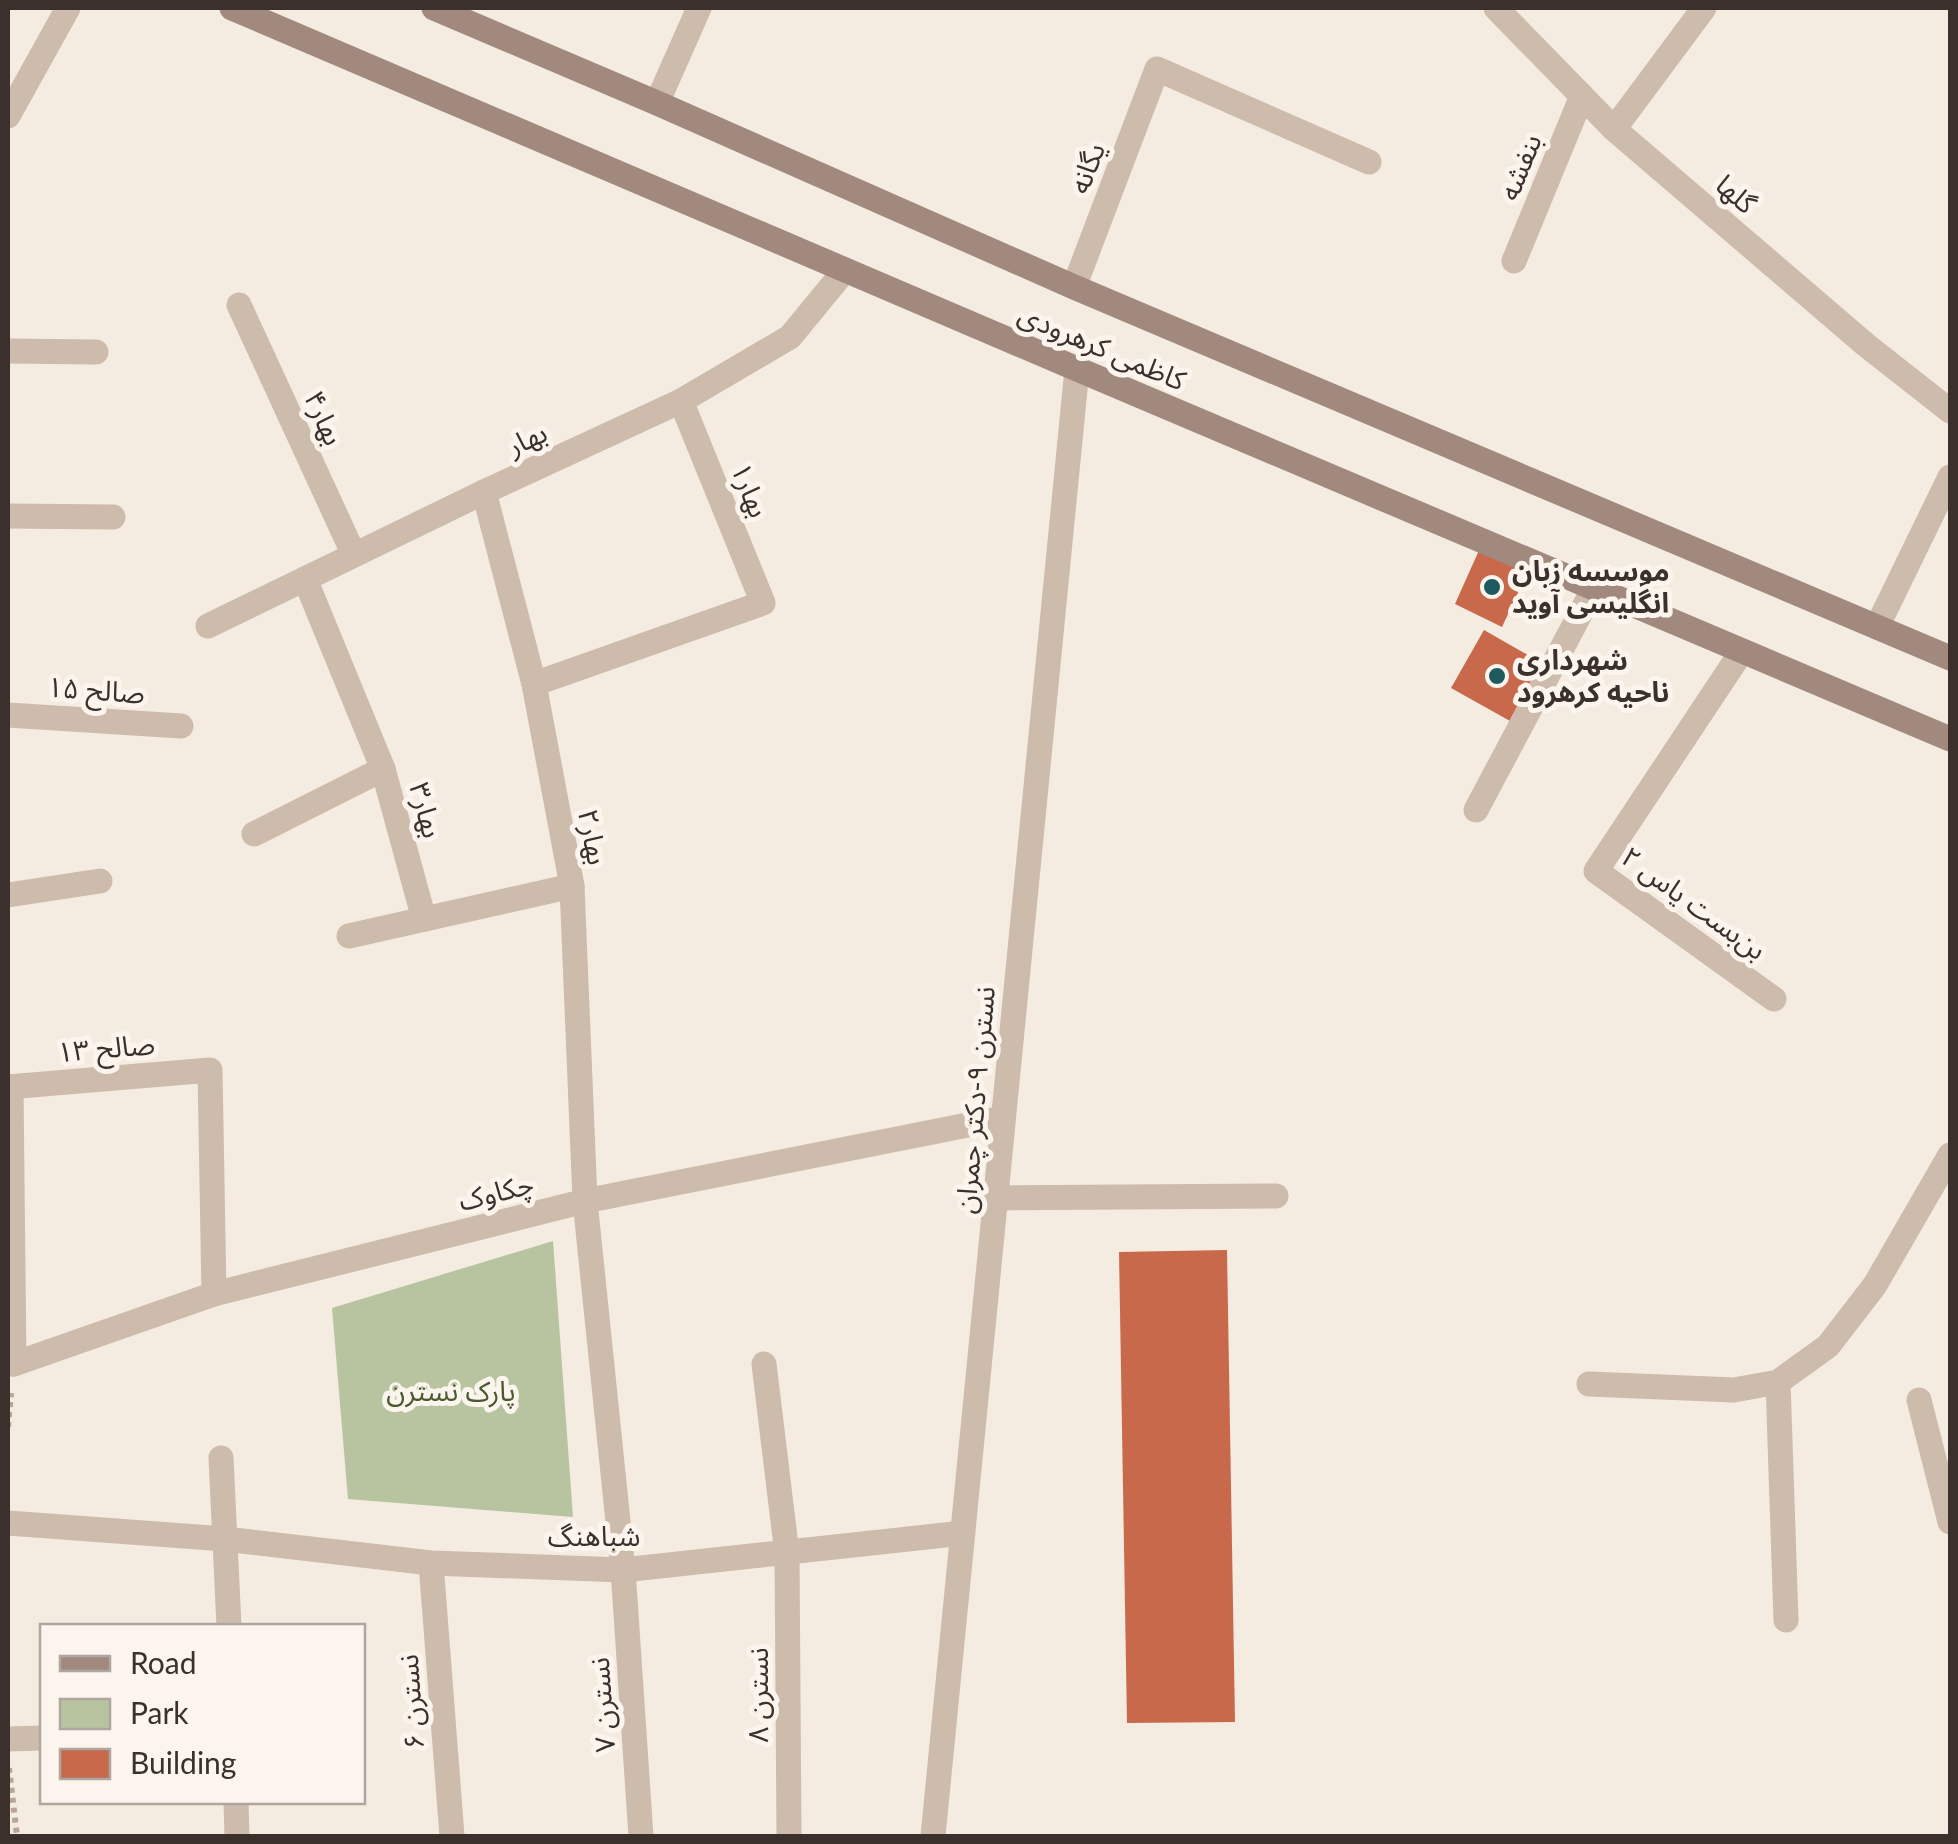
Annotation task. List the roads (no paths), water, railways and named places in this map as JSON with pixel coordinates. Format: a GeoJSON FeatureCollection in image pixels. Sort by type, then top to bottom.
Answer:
{"type":"FeatureCollection","features":[{"type":"Feature","properties":{"kind":"main road","name":"کاظمی کرهرودی"},"geometry":{"type":"LineString","coordinates":[[232,8],[1950,739]]}},
{"type":"Feature","properties":{"kind":"main road","name":"کاظمی کرهرودی"},"geometry":{"type":"LineString","coordinates":[[434,8],[1074,288],[1950,658]]}},
{"type":"Feature","properties":{"kind":"street"},"geometry":{"type":"LineString","coordinates":[[8,116],[68,8]]}},
{"type":"Feature","properties":{"kind":"street"},"geometry":{"type":"LineString","coordinates":[[656,103],[699,8]]}},
{"type":"Feature","properties":{"kind":"street","name":"گلها"},"geometry":{"type":"LineString","coordinates":[[1496,8],[1614,129],[1866,345],[1950,410]]}},
{"type":"Feature","properties":{"kind":"street"},"geometry":{"type":"LineString","coordinates":[[1614,129],[1704,8]]}},
{"type":"Feature","properties":{"kind":"street","name":"یگانه"},"geometry":{"type":"LineString","coordinates":[[1074,288],[1157,70],[1368,162]]}},
{"type":"Feature","properties":{"kind":"street","name":"بنفشه"},"geometry":{"type":"LineString","coordinates":[[1514,261],[1582,96]]}},
{"type":"Feature","properties":{"kind":"street","name":"بهار"},"geometry":{"type":"LineString","coordinates":[[208,626],[682,401],[790,337],[845,270]]}},
{"type":"Feature","properties":{"kind":"street","name":"بهار۴"},"geometry":{"type":"LineString","coordinates":[[240,304],[354,555]]}},
{"type":"Feature","properties":{"kind":"street"},"geometry":{"type":"LineString","coordinates":[[8,351],[96,352]]}},
{"type":"Feature","properties":{"kind":"street","name":"نسترن ۹-دکتر چمران"},"geometry":{"type":"LineString","coordinates":[[933,1836],[1076,369]]}},
{"type":"Feature","properties":{"kind":"street","name":"بهار۱"},"geometry":{"type":"LineString","coordinates":[[534,684],[763,603],[682,401]]}},
{"type":"Feature","properties":{"kind":"street"},"geometry":{"type":"LineString","coordinates":[[1877,627],[1950,476]]}},
{"type":"Feature","properties":{"kind":"street","name":"بهار۲"},"geometry":{"type":"LineString","coordinates":[[484,492],[534,684],[572,886],[585,1201],[623,1570]]}},
{"type":"Feature","properties":{"kind":"street"},"geometry":{"type":"LineString","coordinates":[[8,516],[113,516]]}},
{"type":"Feature","properties":{"kind":"street","name":"بهار۳"},"geometry":{"type":"LineString","coordinates":[[306,579],[383,768],[424,919]]}},
{"type":"Feature","properties":{"kind":"street"},"geometry":{"type":"LineString","coordinates":[[1476,810],[1594,588]]}},
{"type":"Feature","properties":{"kind":"street","name":"بن‌بست یاس ۲"},"geometry":{"type":"LineString","coordinates":[[1742,650],[1596,871],[1774,999]]}},
{"type":"Feature","properties":{"kind":"street","name":"صالح ۱۵"},"geometry":{"type":"LineString","coordinates":[[8,714],[180,726]]}},
{"type":"Feature","properties":{"kind":"street"},"geometry":{"type":"LineString","coordinates":[[254,834],[383,768]]}},
{"type":"Feature","properties":{"kind":"street"},"geometry":{"type":"LineString","coordinates":[[8,895],[100,881]]}},
{"type":"Feature","properties":{"kind":"street"},"geometry":{"type":"LineString","coordinates":[[349,936],[572,886]]}},
{"type":"Feature","properties":{"kind":"street","name":"صالح ۱۳"},"geometry":{"type":"LineString","coordinates":[[9,1087],[210,1070],[214,1294]]}},
{"type":"Feature","properties":{"kind":"street"},"geometry":{"type":"LineString","coordinates":[[9,1087],[11,1364]]}},
{"type":"Feature","properties":{"kind":"street","name":"چکاوک"},"geometry":{"type":"LineString","coordinates":[[11,1364],[214,1294],[585,1201],[1004,1118]]}},
{"type":"Feature","properties":{"kind":"street"},"geometry":{"type":"LineString","coordinates":[[1589,1384],[1734,1390],[1778,1382],[1828,1346],[1876,1286],[1950,1155]]}},
{"type":"Feature","properties":{"kind":"street"},"geometry":{"type":"LineString","coordinates":[[997,1198],[1276,1196]]}},
{"type":"Feature","properties":{"kind":"street","name":"نسترن ۸"},"geometry":{"type":"LineString","coordinates":[[764,1364],[787,1554],[789,1836]]}},
{"type":"Feature","properties":{"kind":"street"},"geometry":{"type":"LineString","coordinates":[[1778,1382],[1786,1620]]}},
{"type":"Feature","properties":{"kind":"street"},"geometry":{"type":"LineString","coordinates":[[1920,1400],[1950,1522]]}},
{"type":"Feature","properties":{"kind":"street"},"geometry":{"type":"LineString","coordinates":[[222,1458],[228,1624]]}},
{"type":"Feature","properties":{"kind":"street","name":"شباهنگ"},"geometry":{"type":"LineString","coordinates":[[8,1523],[431,1562],[623,1570],[963,1533]]}},
{"type":"Feature","properties":{"kind":"street","name":"نسترن ۶"},"geometry":{"type":"LineString","coordinates":[[431,1562],[452,1836]]}},
{"type":"Feature","properties":{"kind":"street","name":"نسترن ۷"},"geometry":{"type":"LineString","coordinates":[[623,1570],[641,1836]]}},
{"type":"Feature","properties":{"kind":"street"},"geometry":{"type":"LineString","coordinates":[[8,1739],[40,1738]]}},
{"type":"Feature","properties":{"kind":"street"},"geometry":{"type":"LineString","coordinates":[[236,1804],[237,1836]]}},
{"type":"Feature","properties":{"kind":"place","name":"موسسه زبان انگلیسی آوید"},"geometry":{"type":"Point","coordinates":[1492,587]}},
{"type":"Feature","properties":{"kind":"place","name":"شهرداری ناحیه کرهرود"},"geometry":{"type":"Point","coordinates":[1497,676]}},
{"type":"Feature","properties":{"kind":"park label","name":"پارک نسترن"},"geometry":{"type":"Point","coordinates":[451,1391]}}]}
